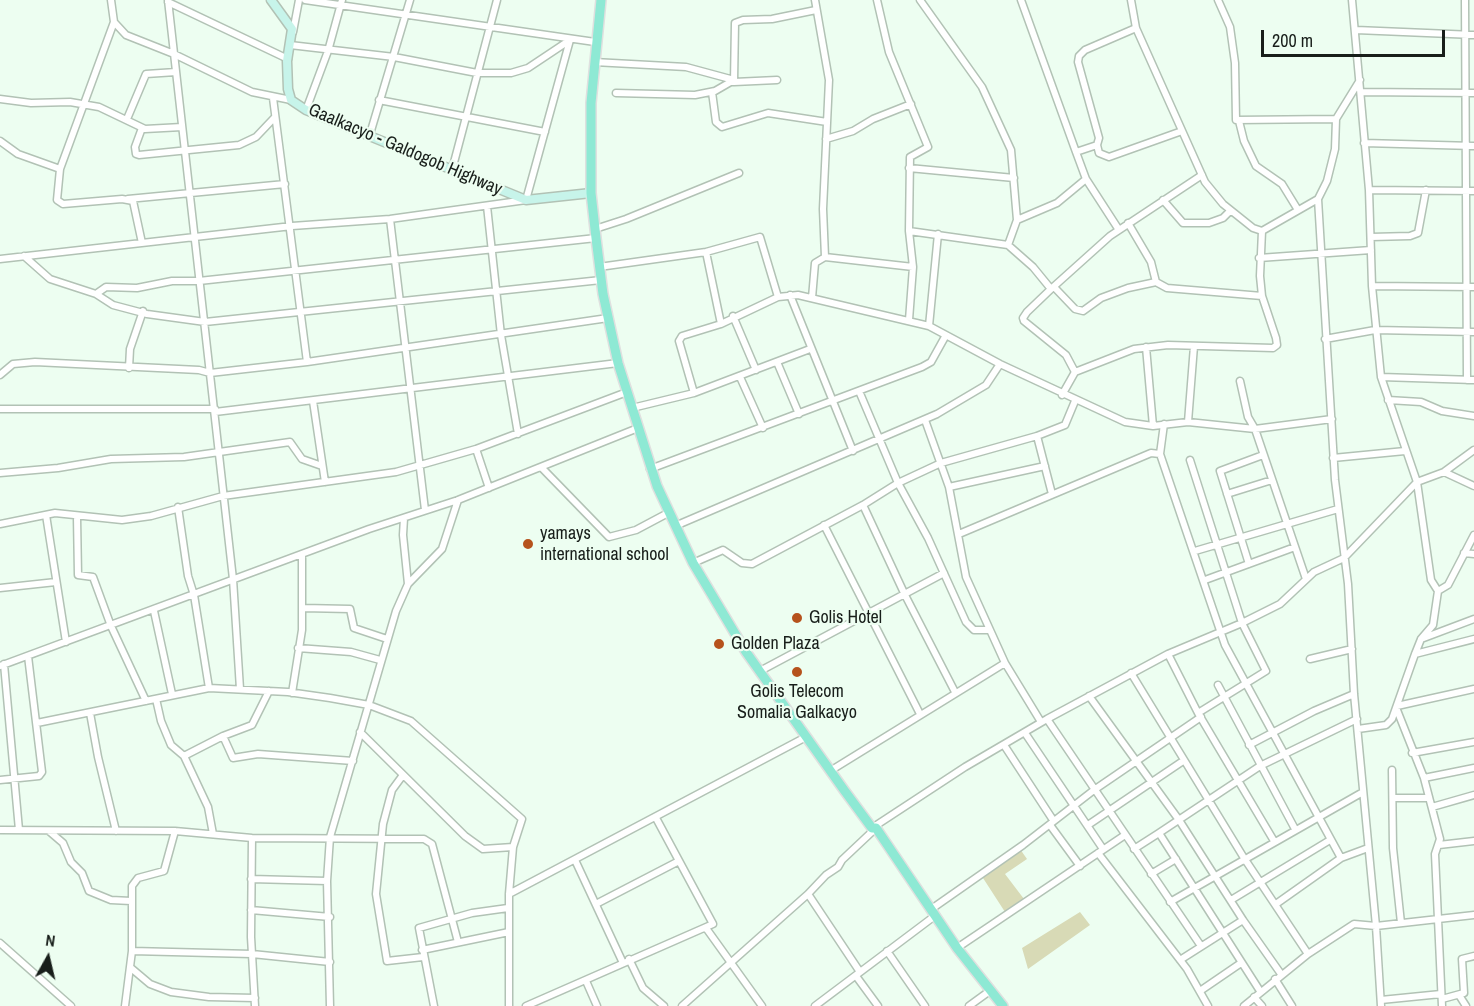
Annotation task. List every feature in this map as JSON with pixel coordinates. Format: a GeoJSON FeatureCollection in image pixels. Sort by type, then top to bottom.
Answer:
{"type":"FeatureCollection","features":[{"type":"Feature","properties":{"kind":"main road"},"geometry":{"type":"LineString","coordinates":[[601,0],[594,62],[591,193],[595,233],[601,280],[618,363],[650,469],[668,513],[712,598],[830,771],[874,828],[957,948],[1002,1006]]}},
{"type":"Feature","properties":{"kind":"street"},"geometry":{"type":"LineString","coordinates":[[111,0],[114,22],[81,104],[60,169],[58,202],[128,199],[285,184]]}},
{"type":"Feature","properties":{"kind":"street","name":"Gaalkacyo - Galdogob Highway"},"geometry":{"type":"LineString","coordinates":[[271,0],[292,29],[287,61],[288,89],[291,100],[306,110],[370,134],[526,200],[591,193]]}},
{"type":"Feature","properties":{"kind":"street"},"geometry":{"type":"LineString","coordinates":[[168,1],[287,61],[299,0]]}},
{"type":"Feature","properties":{"kind":"street"},"geometry":{"type":"LineString","coordinates":[[305,0],[341,3],[406,15],[596,42]]}},
{"type":"Feature","properties":{"kind":"street"},"geometry":{"type":"LineString","coordinates":[[370,134],[410,0]]}},
{"type":"Feature","properties":{"kind":"street"},"geometry":{"type":"LineString","coordinates":[[452,170],[496,0]]}},
{"type":"Feature","properties":{"kind":"street"},"geometry":{"type":"LineString","coordinates":[[814,0],[829,80],[823,209],[825,257]]}},
{"type":"Feature","properties":{"kind":"street"},"geometry":{"type":"LineString","coordinates":[[877,0],[884,37],[928,147],[911,156],[909,168],[909,231],[913,267],[909,320]]}},
{"type":"Feature","properties":{"kind":"street"},"geometry":{"type":"LineString","coordinates":[[920,0],[991,103],[1011,150],[1017,220],[1008,245]]}},
{"type":"Feature","properties":{"kind":"street"},"geometry":{"type":"LineString","coordinates":[[1021,0],[1086,179],[1119,230]]}},
{"type":"Feature","properties":{"kind":"street"},"geometry":{"type":"LineString","coordinates":[[1131,0],[1136,28],[1212,193],[1230,211],[1262,231]]}},
{"type":"Feature","properties":{"kind":"street"},"geometry":{"type":"LineString","coordinates":[[1218,0],[1230,27],[1235,63],[1235,117],[1239,121],[1244,141],[1256,166],[1282,184],[1298,210]]}},
{"type":"Feature","properties":{"kind":"street"},"geometry":{"type":"LineString","coordinates":[[1352,0],[1369,190],[1372,286],[1381,377],[1417,482],[1431,580],[1438,591],[1433,625],[1421,639],[1397,708],[1386,726],[1358,729]]}},
{"type":"Feature","properties":{"kind":"street"},"geometry":{"type":"LineString","coordinates":[[1381,377],[1470,380],[1466,332],[1465,0]]}},
{"type":"Feature","properties":{"kind":"street"},"geometry":{"type":"LineString","coordinates":[[168,1],[233,579],[240,689]]}},
{"type":"Feature","properties":{"kind":"street"},"geometry":{"type":"LineString","coordinates":[[306,110],[328,51],[341,3]]}},
{"type":"Feature","properties":{"kind":"street"},"geometry":{"type":"LineString","coordinates":[[734,80],[735,23],[743,20],[772,19],[816,10]]}},
{"type":"Feature","properties":{"kind":"street"},"geometry":{"type":"LineString","coordinates":[[114,22],[126,35],[174,54],[237,86],[273,98],[291,100]]}},
{"type":"Feature","properties":{"kind":"street"},"geometry":{"type":"LineString","coordinates":[[1136,28],[1085,50],[1079,56],[1078,62],[1099,138],[1096,146],[1099,153],[1109,158],[1182,131]]}},
{"type":"Feature","properties":{"kind":"street"},"geometry":{"type":"LineString","coordinates":[[1356,30],[1474,35]]}},
{"type":"Feature","properties":{"kind":"street"},"geometry":{"type":"LineString","coordinates":[[290,45],[394,57],[477,73],[511,73],[528,68],[570,40]]}},
{"type":"Feature","properties":{"kind":"street"},"geometry":{"type":"LineString","coordinates":[[0,259],[292,226],[390,219],[526,200],[570,40]]}},
{"type":"Feature","properties":{"kind":"street"},"geometry":{"type":"LineString","coordinates":[[594,62],[686,66],[738,83],[777,80]]}},
{"type":"Feature","properties":{"kind":"street"},"geometry":{"type":"LineString","coordinates":[[126,118],[146,75],[176,72]]}},
{"type":"Feature","properties":{"kind":"street"},"geometry":{"type":"LineString","coordinates":[[616,93],[694,95],[712,92],[734,80]]}},
{"type":"Feature","properties":{"kind":"street"},"geometry":{"type":"LineString","coordinates":[[1360,80],[1336,119],[1335,149],[1327,181],[1318,199],[1334,458],[1381,1003],[1442,1000],[1459,995],[1465,990],[1462,958],[1474,956]]}},
{"type":"Feature","properties":{"kind":"street"},"geometry":{"type":"LineString","coordinates":[[712,92],[716,122],[722,126],[768,113],[827,122]]}},
{"type":"Feature","properties":{"kind":"street"},"geometry":{"type":"LineString","coordinates":[[1361,92],[1474,93]]}},
{"type":"Feature","properties":{"kind":"street"},"geometry":{"type":"LineString","coordinates":[[273,98],[292,226],[307,362]]}},
{"type":"Feature","properties":{"kind":"street"},"geometry":{"type":"LineString","coordinates":[[0,99],[81,104],[99,107],[126,118],[142,128],[182,127]]}},
{"type":"Feature","properties":{"kind":"street"},"geometry":{"type":"LineString","coordinates":[[379,100],[545,132]]}},
{"type":"Feature","properties":{"kind":"street"},"geometry":{"type":"LineString","coordinates":[[826,139],[911,104]]}},
{"type":"Feature","properties":{"kind":"street"},"geometry":{"type":"LineString","coordinates":[[142,128],[135,147],[136,154],[247,143],[275,117]]}},
{"type":"Feature","properties":{"kind":"street"},"geometry":{"type":"LineString","coordinates":[[1239,121],[1336,119]]}},
{"type":"Feature","properties":{"kind":"street"},"geometry":{"type":"LineString","coordinates":[[0,141],[18,154],[60,169]]}},
{"type":"Feature","properties":{"kind":"street"},"geometry":{"type":"LineString","coordinates":[[1364,142],[1474,146]]}},
{"type":"Feature","properties":{"kind":"street"},"geometry":{"type":"LineString","coordinates":[[1076,152],[1096,146]]}},
{"type":"Feature","properties":{"kind":"street"},"geometry":{"type":"LineString","coordinates":[[909,168],[1014,178]]}},
{"type":"Feature","properties":{"kind":"street"},"geometry":{"type":"LineString","coordinates":[[96,294],[106,287],[137,288],[172,281],[199,281],[395,260],[595,233],[739,173]]}},
{"type":"Feature","properties":{"kind":"street"},"geometry":{"type":"LineString","coordinates":[[1075,372],[1065,355],[1030,327],[1023,318],[1052,288],[1119,230],[1202,175]]}},
{"type":"Feature","properties":{"kind":"street"},"geometry":{"type":"LineString","coordinates":[[1017,220],[1057,202],[1086,179]]}},
{"type":"Feature","properties":{"kind":"street"},"geometry":{"type":"LineString","coordinates":[[1369,190],[1474,191]]}},
{"type":"Feature","properties":{"kind":"street"},"geometry":{"type":"LineString","coordinates":[[1371,237],[1410,236],[1418,233],[1426,190]]}},
{"type":"Feature","properties":{"kind":"street"},"geometry":{"type":"LineString","coordinates":[[128,199],[136,205],[142,243]]}},
{"type":"Feature","properties":{"kind":"street"},"geometry":{"type":"LineString","coordinates":[[1262,231],[1318,199]]}},
{"type":"Feature","properties":{"kind":"street"},"geometry":{"type":"LineString","coordinates":[[1163,200],[1183,223],[1209,223],[1230,211]]}},
{"type":"Feature","properties":{"kind":"street"},"geometry":{"type":"LineString","coordinates":[[487,206],[501,335],[518,434]]}},
{"type":"Feature","properties":{"kind":"street"},"geometry":{"type":"LineString","coordinates":[[390,219],[425,510]]}},
{"type":"Feature","properties":{"kind":"street"},"geometry":{"type":"LineString","coordinates":[[1128,223],[1151,262],[1156,282]]}},
{"type":"Feature","properties":{"kind":"street"},"geometry":{"type":"LineString","coordinates":[[909,231],[1008,245],[1075,309],[1083,311],[1101,298],[1156,282],[1167,288],[1262,296]]}},
{"type":"Feature","properties":{"kind":"street"},"geometry":{"type":"LineString","coordinates":[[1062,395],[1075,372],[1116,354],[1146,347],[1274,348],[1277,345],[1276,338],[1262,296],[1259,258],[1262,231]]}},
{"type":"Feature","properties":{"kind":"street"},"geometry":{"type":"LineString","coordinates":[[929,326],[938,234]]}},
{"type":"Feature","properties":{"kind":"street"},"geometry":{"type":"LineString","coordinates":[[600,267],[706,252],[760,237],[778,297]]}},
{"type":"Feature","properties":{"kind":"street"},"geometry":{"type":"LineString","coordinates":[[1466,241],[1474,241]]}},
{"type":"Feature","properties":{"kind":"street"},"geometry":{"type":"LineString","coordinates":[[1259,258],[1371,250]]}},
{"type":"Feature","properties":{"kind":"street"},"geometry":{"type":"LineString","coordinates":[[706,252],[721,324]]}},
{"type":"Feature","properties":{"kind":"street"},"geometry":{"type":"LineString","coordinates":[[24,256],[50,279],[96,294],[113,305],[176,319],[205,322],[497,293],[601,280]]}},
{"type":"Feature","properties":{"kind":"street"},"geometry":{"type":"LineString","coordinates":[[812,298],[815,264],[825,257],[913,267]]}},
{"type":"Feature","properties":{"kind":"street"},"geometry":{"type":"LineString","coordinates":[[1372,286],[1474,287]]}},
{"type":"Feature","properties":{"kind":"street"},"geometry":{"type":"LineString","coordinates":[[790,295],[810,350],[853,451]]}},
{"type":"Feature","properties":{"kind":"street"},"geometry":{"type":"LineString","coordinates":[[694,393],[679,341],[682,336],[721,324],[733,316],[778,297],[790,295],[812,298],[929,326],[1062,395],[1125,422],[1153,426],[1188,422],[1255,429],[1332,419]]}},
{"type":"Feature","properties":{"kind":"street"},"geometry":{"type":"LineString","coordinates":[[129,368],[130,349],[143,311]]}},
{"type":"Feature","properties":{"kind":"street"},"geometry":{"type":"LineString","coordinates":[[733,316],[756,370]]}},
{"type":"Feature","properties":{"kind":"street"},"geometry":{"type":"LineString","coordinates":[[0,375],[8,367],[20,363],[73,363],[129,368],[199,370],[210,373],[307,362],[404,346],[501,335],[608,318]]}},
{"type":"Feature","properties":{"kind":"street"},"geometry":{"type":"LineString","coordinates":[[1325,339],[1375,330],[1474,332]]}},
{"type":"Feature","properties":{"kind":"street"},"geometry":{"type":"LineString","coordinates":[[650,469],[832,402],[927,364],[946,334]]}},
{"type":"Feature","properties":{"kind":"street"},"geometry":{"type":"LineString","coordinates":[[1188,422],[1194,346]]}},
{"type":"Feature","properties":{"kind":"street"},"geometry":{"type":"LineString","coordinates":[[1146,347],[1153,426]]}},
{"type":"Feature","properties":{"kind":"street"},"geometry":{"type":"LineString","coordinates":[[632,408],[694,393],[810,350]]}},
{"type":"Feature","properties":{"kind":"street"},"geometry":{"type":"LineString","coordinates":[[777,362],[799,414]]}},
{"type":"Feature","properties":{"kind":"street"},"geometry":{"type":"LineString","coordinates":[[0,409],[215,411],[508,378],[618,363]]}},
{"type":"Feature","properties":{"kind":"street"},"geometry":{"type":"LineString","coordinates":[[675,526],[925,420],[986,385],[1000,364]]}},
{"type":"Feature","properties":{"kind":"street"},"geometry":{"type":"LineString","coordinates":[[740,377],[762,428]]}},
{"type":"Feature","properties":{"kind":"street"},"geometry":{"type":"LineString","coordinates":[[1240,381],[1248,417],[1255,429],[1306,579]]}},
{"type":"Feature","properties":{"kind":"street"},"geometry":{"type":"LineString","coordinates":[[859,391],[898,483],[971,628],[989,630]]}},
{"type":"Feature","properties":{"kind":"street"},"geometry":{"type":"LineString","coordinates":[[0,524],[64,514],[122,520],[151,516],[223,496],[418,466],[476,449],[627,392]]}},
{"type":"Feature","properties":{"kind":"street"},"geometry":{"type":"LineString","coordinates":[[1388,400],[1421,402],[1442,411],[1473,418]]}},
{"type":"Feature","properties":{"kind":"street"},"geometry":{"type":"LineString","coordinates":[[314,401],[325,482]]}},
{"type":"Feature","properties":{"kind":"street"},"geometry":{"type":"LineString","coordinates":[[693,563],[723,550],[742,563],[752,564],[863,505],[898,483],[941,463],[1037,436],[1065,425],[1075,401]]}},
{"type":"Feature","properties":{"kind":"street"},"geometry":{"type":"LineString","coordinates":[[925,420],[949,487],[966,577],[1005,663],[1201,946]]}},
{"type":"Feature","properties":{"kind":"street"},"geometry":{"type":"LineString","coordinates":[[1164,424],[1160,454],[1205,579],[1221,633],[1246,685],[1341,858]]}},
{"type":"Feature","properties":{"kind":"street"},"geometry":{"type":"LineString","coordinates":[[19,830],[2,665],[154,611],[302,554],[458,500],[638,428]]}},
{"type":"Feature","properties":{"kind":"street"},"geometry":{"type":"LineString","coordinates":[[1037,436],[1052,494]]}},
{"type":"Feature","properties":{"kind":"street"},"geometry":{"type":"LineString","coordinates":[[0,472],[48,469],[111,459],[184,457],[290,442],[302,459],[322,466]]}},
{"type":"Feature","properties":{"kind":"street"},"geometry":{"type":"LineString","coordinates":[[476,449],[489,488]]}},
{"type":"Feature","properties":{"kind":"street"},"geometry":{"type":"LineString","coordinates":[[682,1006],[808,894],[874,828],[1044,720],[1168,654],[1221,633],[1280,604],[1306,579],[1322,568],[1344,558],[1417,482],[1444,472],[1474,450]]}},
{"type":"Feature","properties":{"kind":"street"},"geometry":{"type":"LineString","coordinates":[[1334,458],[1406,451]]}},
{"type":"Feature","properties":{"kind":"street"},"geometry":{"type":"LineString","coordinates":[[959,534],[1151,453],[1160,454]]}},
{"type":"Feature","properties":{"kind":"street"},"geometry":{"type":"LineString","coordinates":[[1249,564],[1239,537],[1221,470],[1263,454]]}},
{"type":"Feature","properties":{"kind":"street"},"geometry":{"type":"LineString","coordinates":[[818,1005],[933,913],[1094,790],[1169,740],[1225,697],[1266,672],[1242,623],[1219,544],[1190,460]]}},
{"type":"Feature","properties":{"kind":"street"},"geometry":{"type":"LineString","coordinates":[[949,487],[1045,466]]}},
{"type":"Feature","properties":{"kind":"street"},"geometry":{"type":"LineString","coordinates":[[541,467],[609,537],[636,530],[668,513]]}},
{"type":"Feature","properties":{"kind":"street"},"geometry":{"type":"LineString","coordinates":[[1444,472],[1474,486]]}},
{"type":"Feature","properties":{"kind":"street"},"geometry":{"type":"LineString","coordinates":[[1227,494],[1272,480]]}},
{"type":"Feature","properties":{"kind":"street"},"geometry":{"type":"LineString","coordinates":[[330,1006],[330,917],[327,881],[330,837],[387,639],[408,584],[442,549],[458,500]]}},
{"type":"Feature","properties":{"kind":"street"},"geometry":{"type":"LineString","coordinates":[[863,505],[905,595],[955,692]]}},
{"type":"Feature","properties":{"kind":"street"},"geometry":{"type":"LineString","coordinates":[[178,507],[208,688]]}},
{"type":"Feature","properties":{"kind":"street"},"geometry":{"type":"LineString","coordinates":[[1195,551],[1338,509]]}},
{"type":"Feature","properties":{"kind":"street"},"geometry":{"type":"LineString","coordinates":[[46,515],[66,642]]}},
{"type":"Feature","properties":{"kind":"street"},"geometry":{"type":"LineString","coordinates":[[77,517],[78,575],[93,578],[111,626],[146,701]]}},
{"type":"Feature","properties":{"kind":"street"},"geometry":{"type":"LineString","coordinates":[[404,518],[403,536],[408,584]]}},
{"type":"Feature","properties":{"kind":"street"},"geometry":{"type":"LineString","coordinates":[[824,525],[920,714]]}},
{"type":"Feature","properties":{"kind":"street"},"geometry":{"type":"LineString","coordinates":[[1438,591],[1448,585],[1474,535]]}},
{"type":"Feature","properties":{"kind":"street"},"geometry":{"type":"LineString","coordinates":[[1205,579],[1294,548]]}},
{"type":"Feature","properties":{"kind":"street"},"geometry":{"type":"LineString","coordinates":[[1464,553],[1474,554]]}},
{"type":"Feature","properties":{"kind":"street"},"geometry":{"type":"LineString","coordinates":[[292,693],[302,630],[302,554]]}},
{"type":"Feature","properties":{"kind":"street"},"geometry":{"type":"LineString","coordinates":[[760,671],[944,573]]}},
{"type":"Feature","properties":{"kind":"street"},"geometry":{"type":"LineString","coordinates":[[0,588],[56,582]]}},
{"type":"Feature","properties":{"kind":"street"},"geometry":{"type":"LineString","coordinates":[[303,608],[350,609],[354,628],[387,639]]}},
{"type":"Feature","properties":{"kind":"street"},"geometry":{"type":"LineString","coordinates":[[154,611],[172,694]]}},
{"type":"Feature","properties":{"kind":"street"},"geometry":{"type":"LineString","coordinates":[[1421,639],[1474,619]]}},
{"type":"Feature","properties":{"kind":"street"},"geometry":{"type":"LineString","coordinates":[[1415,654],[1474,639]]}},
{"type":"Feature","properties":{"kind":"street"},"geometry":{"type":"LineString","coordinates":[[298,648],[351,652],[380,660]]}},
{"type":"Feature","properties":{"kind":"street"},"geometry":{"type":"LineString","coordinates":[[1310,660],[1352,649]]}},
{"type":"Feature","properties":{"kind":"street"},"geometry":{"type":"LineString","coordinates":[[1168,654],[1199,715],[1274,841]]}},
{"type":"Feature","properties":{"kind":"street"},"geometry":{"type":"LineString","coordinates":[[0,780],[39,776],[42,772],[28,656]]}},
{"type":"Feature","properties":{"kind":"street"},"geometry":{"type":"LineString","coordinates":[[830,771],[1005,663]]}},
{"type":"Feature","properties":{"kind":"street"},"geometry":{"type":"LineString","coordinates":[[1131,673],[1169,740],[1259,882],[1308,954]]}},
{"type":"Feature","properties":{"kind":"street"},"geometry":{"type":"LineString","coordinates":[[1218,686],[1295,829]]}},
{"type":"Feature","properties":{"kind":"street"},"geometry":{"type":"LineString","coordinates":[[37,723],[208,688],[292,693],[369,705],[411,721],[522,819],[513,847],[508,908],[509,1006]]}},
{"type":"Feature","properties":{"kind":"street"},"geometry":{"type":"LineString","coordinates":[[1397,708],[1474,689]]}},
{"type":"Feature","properties":{"kind":"street"},"geometry":{"type":"LineString","coordinates":[[184,756],[223,736],[252,725],[268,691]]}},
{"type":"Feature","properties":{"kind":"street"},"geometry":{"type":"LineString","coordinates":[[1249,745],[1273,731],[1354,694]]}},
{"type":"Feature","properties":{"kind":"street"},"geometry":{"type":"LineString","coordinates":[[1089,696],[1179,820],[1243,920],[1281,974]]}},
{"type":"Feature","properties":{"kind":"street"},"geometry":{"type":"LineString","coordinates":[[156,699],[161,722],[171,745],[184,756],[208,807],[213,834]]}},
{"type":"Feature","properties":{"kind":"street"},"geometry":{"type":"LineString","coordinates":[[1397,708],[1412,753],[1424,778],[1439,845],[1435,854],[1442,1000]]}},
{"type":"Feature","properties":{"kind":"street"},"geometry":{"type":"LineString","coordinates":[[90,713],[116,831]]}},
{"type":"Feature","properties":{"kind":"street"},"geometry":{"type":"LineString","coordinates":[[1134,849],[1260,766],[1357,719]]}},
{"type":"Feature","properties":{"kind":"street"},"geometry":{"type":"LineString","coordinates":[[360,732],[465,836],[483,849],[513,847]]}},
{"type":"Feature","properties":{"kind":"street"},"geometry":{"type":"LineString","coordinates":[[1025,733],[1088,825],[1101,851],[1180,960],[1208,1006]]}},
{"type":"Feature","properties":{"kind":"street"},"geometry":{"type":"LineString","coordinates":[[223,736],[231,754],[236,759],[258,754],[353,761]]}},
{"type":"Feature","properties":{"kind":"street"},"geometry":{"type":"LineString","coordinates":[[509,894],[806,737]]}},
{"type":"Feature","properties":{"kind":"street"},"geometry":{"type":"LineString","coordinates":[[1412,753],[1474,742]]}},
{"type":"Feature","properties":{"kind":"street"},"geometry":{"type":"LineString","coordinates":[[1004,745],[1080,866]]}},
{"type":"Feature","properties":{"kind":"street"},"geometry":{"type":"LineString","coordinates":[[1088,825],[1183,761]]}},
{"type":"Feature","properties":{"kind":"street"},"geometry":{"type":"LineString","coordinates":[[1424,778],[1474,768]]}},
{"type":"Feature","properties":{"kind":"street"},"geometry":{"type":"LineString","coordinates":[[1392,770],[1394,848],[1401,923]]}},
{"type":"Feature","properties":{"kind":"street"},"geometry":{"type":"LineString","coordinates":[[403,775],[392,790],[381,839],[375,883],[387,960],[423,954],[458,942],[509,932]]}},
{"type":"Feature","properties":{"kind":"street"},"geometry":{"type":"LineString","coordinates":[[1170,903],[1244,858],[1363,792]]}},
{"type":"Feature","properties":{"kind":"street"},"geometry":{"type":"LineString","coordinates":[[1432,807],[1474,795]]}},
{"type":"Feature","properties":{"kind":"street"},"geometry":{"type":"LineString","coordinates":[[1393,798],[1430,798]]}},
{"type":"Feature","properties":{"kind":"street"},"geometry":{"type":"LineString","coordinates":[[526,1006],[713,924],[656,818]]}},
{"type":"Feature","properties":{"kind":"street"},"geometry":{"type":"LineString","coordinates":[[0,830],[175,831],[252,838],[330,837],[430,840],[458,942]]}},
{"type":"Feature","properties":{"kind":"street"},"geometry":{"type":"LineString","coordinates":[[48,831],[66,848],[70,862],[85,879],[89,891],[111,900],[130,901]]}},
{"type":"Feature","properties":{"kind":"street"},"geometry":{"type":"LineString","coordinates":[[125,1006],[132,951],[130,901],[134,880],[164,871],[175,831]]}},
{"type":"Feature","properties":{"kind":"street"},"geometry":{"type":"LineString","coordinates":[[1159,833],[1241,963],[1262,1006]]}},
{"type":"Feature","properties":{"kind":"street"},"geometry":{"type":"LineString","coordinates":[[957,948],[1125,835]]}},
{"type":"Feature","properties":{"kind":"street"},"geometry":{"type":"LineString","coordinates":[[252,838],[251,910],[255,1006]]}},
{"type":"Feature","properties":{"kind":"street"},"geometry":{"type":"LineString","coordinates":[[1231,900],[1330,840]]}},
{"type":"Feature","properties":{"kind":"street"},"geometry":{"type":"LineString","coordinates":[[1439,845],[1474,841]]}},
{"type":"Feature","properties":{"kind":"street"},"geometry":{"type":"LineString","coordinates":[[1276,904],[1341,858],[1368,848]]}},
{"type":"Feature","properties":{"kind":"street"},"geometry":{"type":"LineString","coordinates":[[1151,874],[1176,859]]}},
{"type":"Feature","properties":{"kind":"street"},"geometry":{"type":"LineString","coordinates":[[575,860],[626,961],[643,988],[664,1006]]}},
{"type":"Feature","properties":{"kind":"street"},"geometry":{"type":"LineString","coordinates":[[596,904],[679,861]]}},
{"type":"Feature","properties":{"kind":"street"},"geometry":{"type":"LineString","coordinates":[[251,879],[327,881]]}},
{"type":"Feature","properties":{"kind":"street"},"geometry":{"type":"LineString","coordinates":[[808,894],[878,1006]]}},
{"type":"Feature","properties":{"kind":"street"},"geometry":{"type":"LineString","coordinates":[[434,1006],[420,927],[490,909],[508,908]]}},
{"type":"Feature","properties":{"kind":"street"},"geometry":{"type":"LineString","coordinates":[[251,910],[330,917]]}},
{"type":"Feature","properties":{"kind":"street"},"geometry":{"type":"LineString","coordinates":[[1244,1006],[1281,974],[1354,924],[1376,926],[1474,915]]}},
{"type":"Feature","properties":{"kind":"street"},"geometry":{"type":"LineString","coordinates":[[1180,960],[1243,920]]}},
{"type":"Feature","properties":{"kind":"street"},"geometry":{"type":"LineString","coordinates":[[706,928],[762,1006]]}},
{"type":"Feature","properties":{"kind":"street"},"geometry":{"type":"LineString","coordinates":[[0,943],[70,1006]]}},
{"type":"Feature","properties":{"kind":"street"},"geometry":{"type":"LineString","coordinates":[[132,951],[252,954],[330,962]]}},
{"type":"Feature","properties":{"kind":"street"},"geometry":{"type":"LineString","coordinates":[[887,951],[925,1006]]}},
{"type":"Feature","properties":{"kind":"street"},"geometry":{"type":"LineString","coordinates":[[1200,991],[1241,963]]}},
{"type":"Feature","properties":{"kind":"street"},"geometry":{"type":"LineString","coordinates":[[130,968],[150,984],[171,992],[209,997],[255,998]]}},
{"type":"Feature","properties":{"kind":"street"},"geometry":{"type":"LineString","coordinates":[[1275,979],[1292,1006]]}},
{"type":"Feature","properties":{"kind":"street"},"geometry":{"type":"LineString","coordinates":[[586,981],[597,1006]]}},
{"type":"Feature","properties":{"kind":"street"},"geometry":{"type":"LineString","coordinates":[[969,1006],[991,990]]}},
{"type":"Feature","properties":{"kind":"street"},"geometry":{"type":"LineString","coordinates":[[1459,995],[1466,1006]]}},
{"type":"Feature","properties":{"kind":"green space"},"geometry":{"type":"Polygon","coordinates":[[[1020,849],[1027,859],[1005,874],[1024,899],[1005,912],[983,878],[1020,849]]]}},
{"type":"Feature","properties":{"kind":"green space"},"geometry":{"type":"Polygon","coordinates":[[[1080,912],[1090,925],[1028,969],[1022,948],[1080,912]]]}},
{"type":"Feature","properties":{"kind":"place","name":"yamays international school"},"geometry":{"type":"Point","coordinates":[528,544]}},
{"type":"Feature","properties":{"kind":"place","name":"Golis Hotel"},"geometry":{"type":"Point","coordinates":[797,618]}},
{"type":"Feature","properties":{"kind":"place","name":"Golden Plaza"},"geometry":{"type":"Point","coordinates":[719,644]}},
{"type":"Feature","properties":{"kind":"place","name":"Golis Telecom Somalia Galkacyo"},"geometry":{"type":"Point","coordinates":[797,672]}}]}
